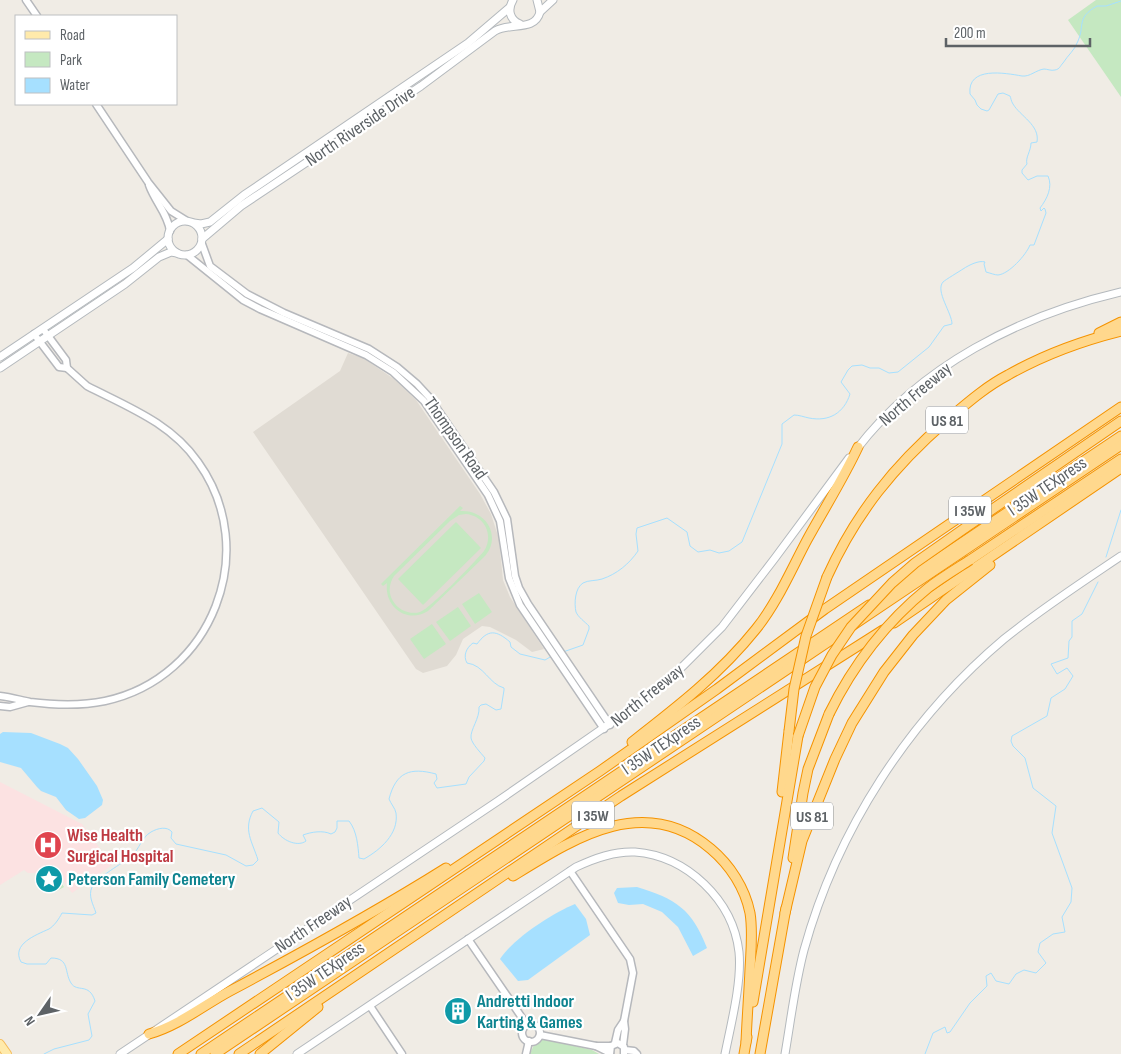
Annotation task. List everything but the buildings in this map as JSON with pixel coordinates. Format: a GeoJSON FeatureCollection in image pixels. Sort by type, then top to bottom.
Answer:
{"type":"FeatureCollection","features":[{"type":"Feature","properties":{"kind":"highway"},"geometry":{"type":"LineString","coordinates":[[1084,341],[1121,322]]}},
{"type":"Feature","properties":{"kind":"highway","name":"US 81"},"geometry":{"type":"LineString","coordinates":[[744,1054],[768,921],[771,874],[794,689],[806,636],[827,577],[850,533],[873,498],[896,469],[931,434],[973,398],[1006,376],[1038,359],[1084,341],[1121,331]]}},
{"type":"Feature","properties":{"kind":"highway","name":"North Freeway"},"geometry":{"type":"LineString","coordinates":[[178,1054],[600,770],[710,694],[825,609],[1121,407]]}},
{"type":"Feature","properties":{"kind":"highway"},"geometry":{"type":"LineString","coordinates":[[768,921],[790,773],[798,736],[815,687],[832,655],[851,627],[892,583],[915,563],[1121,421]]}},
{"type":"Feature","properties":{"kind":"highway","name":"I 35W TEXpress"},"geometry":{"type":"LineString","coordinates":[[201,1054],[1121,436]]}},
{"type":"Feature","properties":{"kind":"highway","name":"I 35W TEXpress"},"geometry":{"type":"LineString","coordinates":[[215,1054],[1121,445]]}},
{"type":"Feature","properties":{"kind":"highway"},"geometry":{"type":"LineString","coordinates":[[600,770],[604,763],[672,712],[707,681],[757,628],[775,600],[858,447]]}},
{"type":"Feature","properties":{"kind":"highway"},"geometry":{"type":"LineString","coordinates":[[760,1054],[808,769],[829,714],[855,668],[869,648],[894,620],[930,586],[1121,459]]}},
{"type":"Feature","properties":{"kind":"highway","name":"I 35W"},"geometry":{"type":"LineString","coordinates":[[239,1054],[621,796],[871,638],[1121,468]]}},
{"type":"Feature","properties":{"kind":"highway","name":"US 81"},"geometry":{"type":"LineString","coordinates":[[785,913],[802,841],[835,759],[852,723],[884,672],[914,635],[961,587],[1056,520],[1067,506]]}},
{"type":"Feature","properties":{"kind":"highway"},"geometry":{"type":"LineString","coordinates":[[417,934],[426,932],[517,874],[581,837],[617,824],[643,823],[665,826],[691,836],[708,847],[728,866],[744,894],[750,911],[752,930],[746,1042]]}},
{"type":"Feature","properties":{"kind":"highway"},"geometry":{"type":"LineString","coordinates":[[149,1034],[160,1031],[218,997],[321,942],[411,890],[502,832],[511,831]]}},
{"type":"Feature","properties":{"kind":"highway"},"geometry":{"type":"LineString","coordinates":[[260,1054],[321,1004],[372,969],[379,959]]}},
{"type":"Feature","properties":{"kind":"main road"},"geometry":{"type":"LineString","coordinates":[[537,0],[540,12]]}},
{"type":"Feature","properties":{"kind":"main road","name":"North Riverside Drive"},"geometry":{"type":"LineString","coordinates":[[187,255],[197,250],[202,242],[241,206],[442,71],[495,31],[507,26],[533,23],[540,12],[553,0]]}},
{"type":"Feature","properties":{"kind":"main road","name":"North Riverside Drive"},"geometry":{"type":"LineString","coordinates":[[510,3],[510,13],[514,21],[523,25]]}},
{"type":"Feature","properties":{"kind":"main road","name":"North Riverside Drive"},"geometry":{"type":"LineString","coordinates":[[170,231],[177,223],[190,222],[201,224],[210,222],[244,194],[468,43],[510,3]]}},
{"type":"Feature","properties":{"kind":"main road"},"geometry":{"type":"LineString","coordinates":[[325,140],[329,147]]}},
{"type":"Feature","properties":{"kind":"main road"},"geometry":{"type":"LineString","coordinates":[[190,222],[200,230],[202,242]]}},
{"type":"Feature","properties":{"kind":"main road"},"geometry":{"type":"LineString","coordinates":[[170,231],[168,239],[170,247],[177,253]]}},
{"type":"Feature","properties":{"kind":"main road"},"geometry":{"type":"LineString","coordinates":[[0,357],[133,268],[168,239]]}},
{"type":"Feature","properties":{"kind":"main road"},"geometry":{"type":"LineString","coordinates":[[0,368],[125,284],[159,257],[171,252],[187,255]]}},
{"type":"Feature","properties":{"kind":"main road","name":"North Freeway"},"geometry":{"type":"LineString","coordinates":[[120,1054],[607,727],[641,702],[683,666],[722,627],[858,447],[880,422],[930,378],[968,352],[1006,331],[1044,314],[1083,301],[1121,292]]}},
{"type":"Feature","properties":{"kind":"main road"},"geometry":{"type":"LineString","coordinates":[[785,1054],[799,968],[808,936],[823,894],[850,833],[872,795],[918,728],[963,678],[1004,639],[1049,605],[1121,556]]}},
{"type":"Feature","properties":{"kind":"main road"},"geometry":{"type":"LineString","coordinates":[[297,1054],[573,869],[595,858],[614,853],[635,852],[659,857],[681,866],[702,881],[721,902],[733,927],[739,952],[739,977],[725,1054]]}},
{"type":"Feature","properties":{"kind":"main road"},"geometry":{"type":"LineString","coordinates":[[0,1044],[7,1054]]}},
{"type":"Feature","properties":{"kind":"street"},"geometry":{"type":"LineString","coordinates":[[26,0],[36,15]]}},
{"type":"Feature","properties":{"kind":"street"},"geometry":{"type":"LineString","coordinates":[[97,105],[148,182],[172,211],[190,222]]}},
{"type":"Feature","properties":{"kind":"street"},"geometry":{"type":"LineString","coordinates":[[148,182],[154,200],[168,220],[170,231]]}},
{"type":"Feature","properties":{"kind":"street","name":"Thompson Road"},"geometry":{"type":"LineString","coordinates":[[202,242],[210,266],[245,297]]}},
{"type":"Feature","properties":{"kind":"street","name":"Thompson Road"},"geometry":{"type":"LineString","coordinates":[[187,255],[245,297],[282,320],[361,349],[393,372],[431,406],[480,479],[492,503],[500,521],[511,570],[513,590],[520,605],[537,623],[607,727]]}},
{"type":"Feature","properties":{"kind":"street"},"geometry":{"type":"LineString","coordinates":[[43,329],[66,360],[67,368]]}},
{"type":"Feature","properties":{"kind":"street"},"geometry":{"type":"LineString","coordinates":[[0,696],[30,702],[77,705],[105,701],[129,694],[157,679],[186,655],[203,632],[219,598],[225,570],[226,541],[221,510],[214,488],[198,461],[178,438],[161,424],[87,386],[67,368],[59,366],[34,334]]}},
{"type":"Feature","properties":{"kind":"street"},"geometry":{"type":"LineString","coordinates":[[0,706],[30,702]]}},
{"type":"Feature","properties":{"kind":"street"},"geometry":{"type":"LineString","coordinates":[[573,869],[630,959],[633,973],[624,1021],[624,1050]]}},
{"type":"Feature","properties":{"kind":"street"},"geometry":{"type":"LineString","coordinates":[[468,939],[527,1025]]}},
{"type":"Feature","properties":{"kind":"street"},"geometry":{"type":"LineString","coordinates":[[370,1006],[402,1054]]}},
{"type":"Feature","properties":{"kind":"street"},"geometry":{"type":"LineString","coordinates":[[596,1046],[610,1054],[618,1030],[624,1021]]}},
{"type":"Feature","properties":{"kind":"street"},"geometry":{"type":"LineString","coordinates":[[527,1025],[535,1025],[539,1029],[540,1035]]}},
{"type":"Feature","properties":{"kind":"street"},"geometry":{"type":"LineString","coordinates":[[527,1025],[522,1032],[524,1038],[534,1041],[540,1035]]}},
{"type":"Feature","properties":{"kind":"street"},"geometry":{"type":"LineString","coordinates":[[540,1035],[596,1046],[613,1044],[637,1054]]}},
{"type":"Feature","properties":{"kind":"street"},"geometry":{"type":"LineString","coordinates":[[526,1054],[529,1041]]}},
{"type":"Feature","properties":{"kind":"shaded area"},"geometry":{"type":"Polygon","coordinates":[[[348,353],[363,358],[394,379],[416,400],[480,494],[491,514],[499,539],[503,580],[510,597],[544,649],[532,652],[516,640],[490,627],[482,626],[463,639],[456,655],[447,666],[423,673],[416,669],[253,432],[340,371],[348,353]]]}},
{"type":"Feature","properties":{"kind":"shaded area","name":"Wise Health Surgical Hospital"},"geometry":{"type":"Polygon","coordinates":[[[0,782],[82,824],[112,865],[72,893],[60,876],[48,883],[38,873],[28,873],[24,870],[0,885],[0,782]]]}},
{"type":"Feature","properties":{"kind":"green space"},"geometry":{"type":"Polygon","coordinates":[[[1096,0],[1121,0],[1121,97],[1068,20],[1096,0]]]}},
{"type":"Feature","properties":{"kind":"green space"},"geometry":{"type":"Polygon","coordinates":[[[460,506],[463,508],[460,511],[477,514],[489,525],[492,540],[485,556],[428,611],[420,615],[412,615],[398,611],[389,599],[387,583],[383,586],[381,584],[460,506]],[[459,515],[450,521],[394,576],[390,585],[390,592],[391,598],[398,607],[412,613],[426,609],[484,551],[487,545],[488,533],[483,522],[473,516],[459,515]]]}},
{"type":"Feature","properties":{"kind":"green space"},"geometry":{"type":"Polygon","coordinates":[[[456,522],[481,548],[423,605],[398,579],[456,522]]]}},
{"type":"Feature","properties":{"kind":"green space"},"geometry":{"type":"Polygon","coordinates":[[[479,593],[492,612],[475,624],[462,604],[479,593]]]}},
{"type":"Feature","properties":{"kind":"green space"},"geometry":{"type":"Polygon","coordinates":[[[458,607],[471,626],[450,641],[436,622],[458,607]]]}},
{"type":"Feature","properties":{"kind":"green space"},"geometry":{"type":"Polygon","coordinates":[[[432,624],[446,644],[424,659],[410,639],[432,624]]]}},
{"type":"Feature","properties":{"kind":"green space"},"geometry":{"type":"Polygon","coordinates":[[[58,878],[64,887],[55,892],[49,884],[58,878]]]}},
{"type":"Feature","properties":{"kind":"green space"},"geometry":{"type":"Polygon","coordinates":[[[544,1039],[592,1050],[599,1054],[530,1054],[538,1041],[544,1039]]]}},
{"type":"Feature","properties":{"kind":"water"},"geometry":{"type":"Polygon","coordinates":[[[3,732],[31,733],[68,748],[97,786],[103,800],[102,805],[85,818],[79,819],[66,810],[56,797],[41,791],[21,768],[0,762],[0,734],[3,732]]]}},
{"type":"Feature","properties":{"kind":"water"},"geometry":{"type":"Polygon","coordinates":[[[637,887],[662,896],[681,907],[695,924],[707,948],[693,956],[678,927],[662,912],[643,904],[629,905],[618,903],[614,893],[617,888],[637,887]]]}},
{"type":"Feature","properties":{"kind":"water"},"geometry":{"type":"Polygon","coordinates":[[[575,904],[586,919],[590,935],[528,980],[518,981],[500,959],[514,943],[534,927],[575,904]]]}},
{"type":"Feature","properties":{"kind":"waterway"},"geometry":{"type":"LineString","coordinates":[[563,652],[583,645],[589,629],[589,626],[576,612],[575,600],[578,588],[585,582],[602,579],[613,574],[631,560],[638,551],[637,528],[667,518],[687,532],[690,546],[698,552],[710,550],[719,553],[729,551],[742,542],[782,444],[782,424],[794,415],[823,419],[840,411],[850,394],[841,382],[852,366],[862,365],[870,368],[879,368],[889,373],[898,372],[929,347],[944,326],[952,324],[942,296],[941,286],[943,282],[968,266],[980,262],[985,262],[986,272],[997,275],[1002,274],[1017,263],[1030,245],[1034,245],[1046,213],[1044,208],[1041,211],[1040,208],[1050,189],[1048,176],[1037,176],[1028,180],[1022,173],[1027,164],[1031,143],[1037,142],[1036,131],[1012,103],[1010,96],[1003,93],[998,94],[989,110],[981,109],[970,94],[971,85],[974,79],[989,73],[1025,76],[1044,69],[1058,69],[1077,44],[1082,22],[1086,14],[1097,6],[1106,6],[1121,1]]}},
{"type":"Feature","properties":{"kind":"waterway"},"geometry":{"type":"LineString","coordinates":[[1106,557],[1121,510]]}},
{"type":"Feature","properties":{"kind":"waterway"},"geometry":{"type":"LineString","coordinates":[[925,1054],[933,1033],[945,1027],[947,1033],[950,1032],[970,1003],[987,986],[986,976],[991,973],[996,981],[1009,984],[1016,974],[1024,970],[1036,973],[1046,963],[1038,952],[1040,943],[1053,934],[1065,932],[1062,917],[1071,902],[1072,888],[1052,833],[1056,806],[1033,788],[1025,758],[1013,746],[1011,741],[1012,736],[1047,716],[1051,698],[1065,689],[1073,676],[1067,668],[1057,674],[1051,664],[1068,658],[1069,641],[1072,637],[1072,621],[1082,614],[1098,582]]}},
{"type":"Feature","properties":{"kind":"waterway"},"geometry":{"type":"LineString","coordinates":[[44,1054],[54,1049],[89,1040],[92,1036],[88,1014],[95,1001],[90,992],[71,983],[66,966],[61,960],[51,958],[46,964],[27,964],[21,962],[19,950],[26,941],[51,928],[62,913],[92,915],[96,913],[91,897],[94,883],[132,856],[148,834],[165,828],[172,832],[171,838],[176,844],[226,855],[246,866],[253,865],[258,860],[250,836],[249,824],[253,811],[262,808],[279,822],[278,833],[287,841],[295,843],[303,843],[306,841],[303,835],[310,833],[321,832],[331,834],[337,828],[337,821],[349,821],[358,844],[359,858],[364,859],[382,846],[395,828],[396,813],[389,799],[400,777],[419,771],[436,774],[437,779],[434,783],[437,788],[466,784],[469,777],[484,761],[485,758],[471,738],[472,731],[481,705],[486,704],[496,710],[501,709],[504,688],[494,683],[478,667],[467,663],[465,655],[471,645],[473,643],[477,644],[489,634],[496,633],[510,642],[511,647],[520,654],[545,660],[552,656]]}},
{"type":"Feature","properties":{"kind":"place","name":"Wise Health Surgical Hospital"},"geometry":{"type":"Point","coordinates":[48,845]}},
{"type":"Feature","properties":{"kind":"place","name":"Peterson Family Cemetery"},"geometry":{"type":"Point","coordinates":[49,879]}},
{"type":"Feature","properties":{"kind":"place","name":"Andretti Indoor Karting & Games"},"geometry":{"type":"Point","coordinates":[458,1011]}}]}
